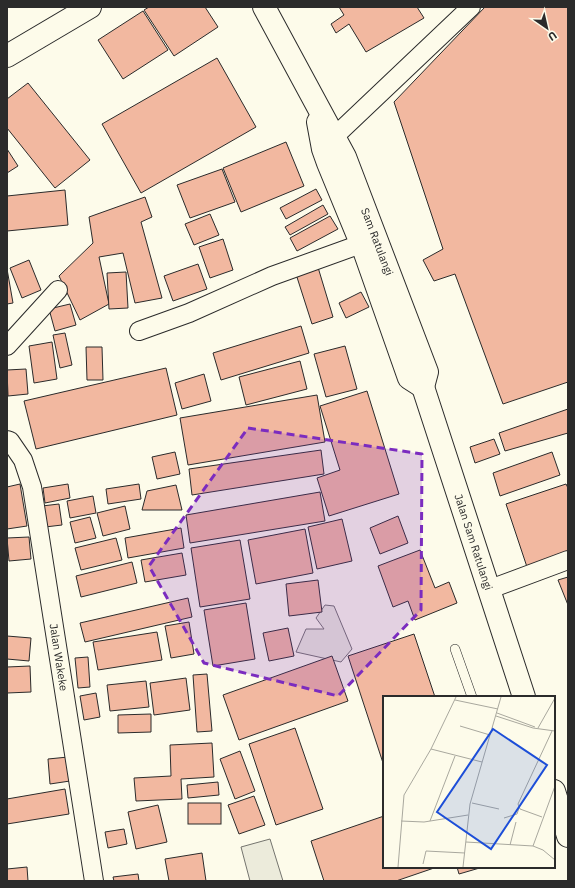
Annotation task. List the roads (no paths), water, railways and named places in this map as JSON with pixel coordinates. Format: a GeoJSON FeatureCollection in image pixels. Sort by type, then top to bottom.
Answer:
{"type":"FeatureCollection","features":[{"type":"Feature","properties":{"kind":"main road"},"geometry":{"type":"LineString","coordinates":[[7,56],[90,7]]}},
{"type":"Feature","properties":{"kind":"main road"},"geometry":{"type":"LineString","coordinates":[[264,7],[313,99],[324,149],[361,244],[409,378],[422,387]]}},
{"type":"Feature","properties":{"kind":"main road","name":"Sam Ratulangi"},"geometry":{"type":"LineString","coordinates":[[313,99],[345,157],[362,198],[427,372],[422,387]]}},
{"type":"Feature","properties":{"kind":"main road","name":"Jalan Sam Ratulangi"},"geometry":{"type":"LineString","coordinates":[[422,387],[490,589],[524,696]]}},
{"type":"Feature","properties":{"kind":"main road"},"geometry":{"type":"LineString","coordinates":[[555,794],[567,826]]}},
{"type":"Feature","properties":{"kind":"street"},"geometry":{"type":"LineString","coordinates":[[334,137],[471,7]]}},
{"type":"Feature","properties":{"kind":"street"},"geometry":{"type":"LineString","coordinates":[[139,331],[189,313],[272,276],[361,244]]}},
{"type":"Feature","properties":{"kind":"street"},"geometry":{"type":"LineString","coordinates":[[7,346],[58,290]]}},
{"type":"Feature","properties":{"kind":"street","name":"Jalan Wakeke"},"geometry":{"type":"LineString","coordinates":[[7,440],[10,441],[24,460],[32,487],[94,881]]}},
{"type":"Feature","properties":{"kind":"street"},"geometry":{"type":"LineString","coordinates":[[490,589],[568,560]]}},
{"type":"Feature","properties":{"kind":"lane"},"geometry":{"type":"LineString","coordinates":[[455,649],[472,696]]}}]}
